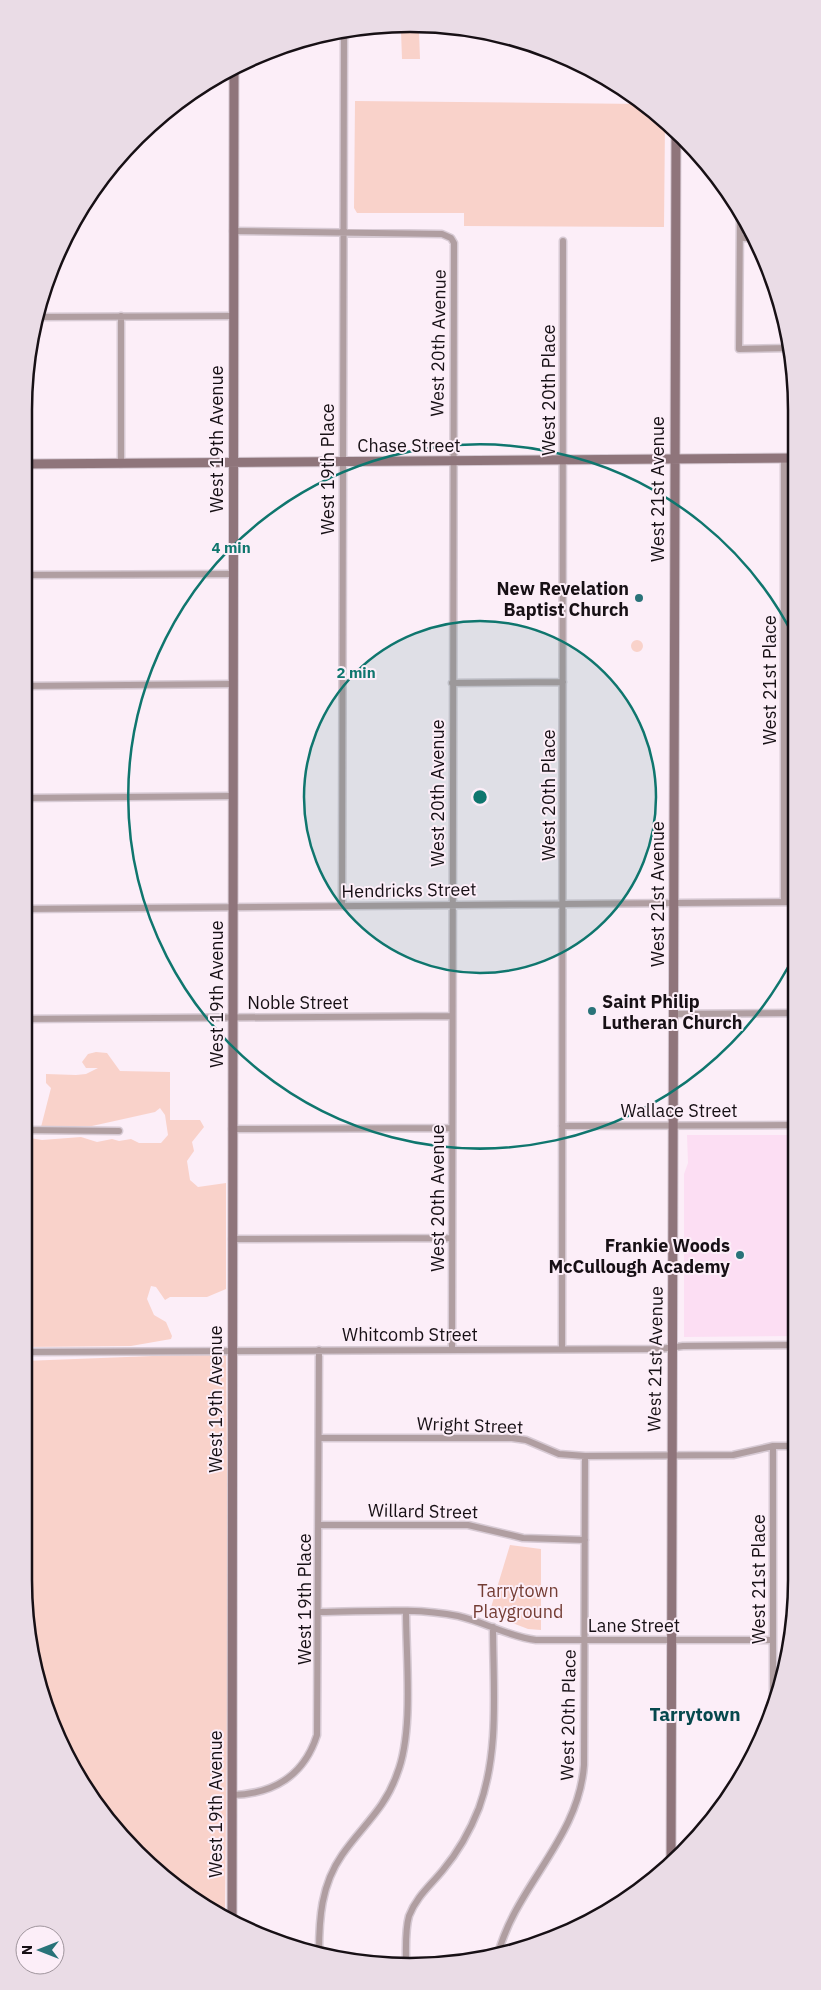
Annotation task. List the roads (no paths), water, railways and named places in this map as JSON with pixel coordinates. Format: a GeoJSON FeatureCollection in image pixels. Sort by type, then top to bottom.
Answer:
{"type":"FeatureCollection","features":[{"type":"Feature","properties":{"kind":"street","name":"West 19th Place"},"geometry":{"type":"LineString","coordinates":[[342,906],[341,462],[344,39]]}},
{"type":"Feature","properties":{"kind":"street","name":"West 19th Avenue"},"geometry":{"type":"LineString","coordinates":[[232,1913],[232,463],[234,76]]}},
{"type":"Feature","properties":{"kind":"street","name":"West 21st Avenue"},"geometry":{"type":"LineString","coordinates":[[670,1855],[673,460],[676,141]]}},
{"type":"Feature","properties":{"kind":"street"},"geometry":{"type":"LineString","coordinates":[[740,226],[739,349],[783,348]]}},
{"type":"Feature","properties":{"kind":"street"},"geometry":{"type":"LineString","coordinates":[[233,231],[343,233]]}},
{"type":"Feature","properties":{"kind":"street","name":"West 20th Avenue"},"geometry":{"type":"LineString","coordinates":[[343,233],[442,234],[451,238],[454,244],[452,461],[452,1349]]}},
{"type":"Feature","properties":{"kind":"street"},"geometry":{"type":"LineString","coordinates":[[740,238],[747,238]]}},
{"type":"Feature","properties":{"kind":"street","name":"West 20th Place"},"geometry":{"type":"LineString","coordinates":[[562,1349],[563,242]]}},
{"type":"Feature","properties":{"kind":"street"},"geometry":{"type":"LineString","coordinates":[[121,316],[121,464]]}},
{"type":"Feature","properties":{"kind":"street"},"geometry":{"type":"LineString","coordinates":[[44,317],[233,316]]}},
{"type":"Feature","properties":{"kind":"street","name":"West 21st Place"},"geometry":{"type":"LineString","coordinates":[[784,458],[784,902]]}},
{"type":"Feature","properties":{"kind":"street","name":"Chase Street"},"geometry":{"type":"LineString","coordinates":[[32,464],[788,458]]}},
{"type":"Feature","properties":{"kind":"street"},"geometry":{"type":"LineString","coordinates":[[32,576],[232,574]]}},
{"type":"Feature","properties":{"kind":"street"},"geometry":{"type":"LineString","coordinates":[[452,683],[563,682]]}},
{"type":"Feature","properties":{"kind":"street"},"geometry":{"type":"LineString","coordinates":[[32,686],[232,684]]}},
{"type":"Feature","properties":{"kind":"street"},"geometry":{"type":"LineString","coordinates":[[32,798],[232,796]]}},
{"type":"Feature","properties":{"kind":"street","name":"Hendricks Street"},"geometry":{"type":"LineString","coordinates":[[32,909],[788,902]]}},
{"type":"Feature","properties":{"kind":"street"},"geometry":{"type":"LineString","coordinates":[[673,1014],[788,1013]]}},
{"type":"Feature","properties":{"kind":"street","name":"Noble Street"},"geometry":{"type":"LineString","coordinates":[[32,1019],[452,1016]]}},
{"type":"Feature","properties":{"kind":"street","name":"Wallace Street"},"geometry":{"type":"LineString","coordinates":[[562,1126],[788,1125]]}},
{"type":"Feature","properties":{"kind":"street"},"geometry":{"type":"LineString","coordinates":[[232,1129],[452,1128]]}},
{"type":"Feature","properties":{"kind":"street"},"geometry":{"type":"LineString","coordinates":[[32,1130],[119,1131]]}},
{"type":"Feature","properties":{"kind":"street"},"geometry":{"type":"LineString","coordinates":[[232,1240],[452,1238]]}},
{"type":"Feature","properties":{"kind":"street","name":"Whitcomb Street"},"geometry":{"type":"LineString","coordinates":[[32,1352],[562,1349],[788,1345]]}},
{"type":"Feature","properties":{"kind":"street","name":"West 19th Place"},"geometry":{"type":"LineString","coordinates":[[232,1795],[257,1793],[276,1787],[292,1776],[310,1754],[318,1726],[319,1350]]}},
{"type":"Feature","properties":{"kind":"street","name":"Wright Street"},"geometry":{"type":"LineString","coordinates":[[319,1438],[512,1438],[531,1441],[559,1454],[584,1456],[738,1454],[773,1446],[788,1446]]}},
{"type":"Feature","properties":{"kind":"street","name":"West 21st Place"},"geometry":{"type":"LineString","coordinates":[[773,1446],[773,1686]]}},
{"type":"Feature","properties":{"kind":"street","name":"West 20th Place"},"geometry":{"type":"LineString","coordinates":[[501,1946],[512,1919],[567,1827],[579,1797],[584,1765],[584,1456]]}},
{"type":"Feature","properties":{"kind":"street","name":"Willard Street"},"geometry":{"type":"LineString","coordinates":[[318,1525],[468,1525],[523,1538],[585,1540]]}},
{"type":"Feature","properties":{"kind":"street","name":"Lane Street"},"geometry":{"type":"LineString","coordinates":[[319,1612],[406,1612],[450,1615],[529,1639],[773,1640]]}},
{"type":"Feature","properties":{"kind":"street"},"geometry":{"type":"LineString","coordinates":[[319,1946],[321,1908],[331,1874],[341,1856],[383,1804],[402,1761],[406,1725],[406,1612]]}},
{"type":"Feature","properties":{"kind":"street"},"geometry":{"type":"LineString","coordinates":[[406,1958],[407,1924],[411,1912],[419,1898],[459,1848],[476,1815],[486,1784],[494,1737],[493,1627]]}},
{"type":"Feature","properties":{"kind":"place","name":"New Revelation Baptist Church"},"geometry":{"type":"Point","coordinates":[639,598]}},
{"type":"Feature","properties":{"kind":"place","name":"Saint Philip Lutheran Church"},"geometry":{"type":"Point","coordinates":[592,1011]}},
{"type":"Feature","properties":{"kind":"place","name":"Frankie Woods McCullough Academy"},"geometry":{"type":"Point","coordinates":[740,1255]}},
{"type":"Feature","properties":{"kind":"district","name":"Tarrytown"},"geometry":{"type":"Point","coordinates":[695,1714]}},
{"type":"Feature","properties":{"kind":"park label","name":"Tarrytown Playground"},"geometry":{"type":"Point","coordinates":[518,1600]}}]}
